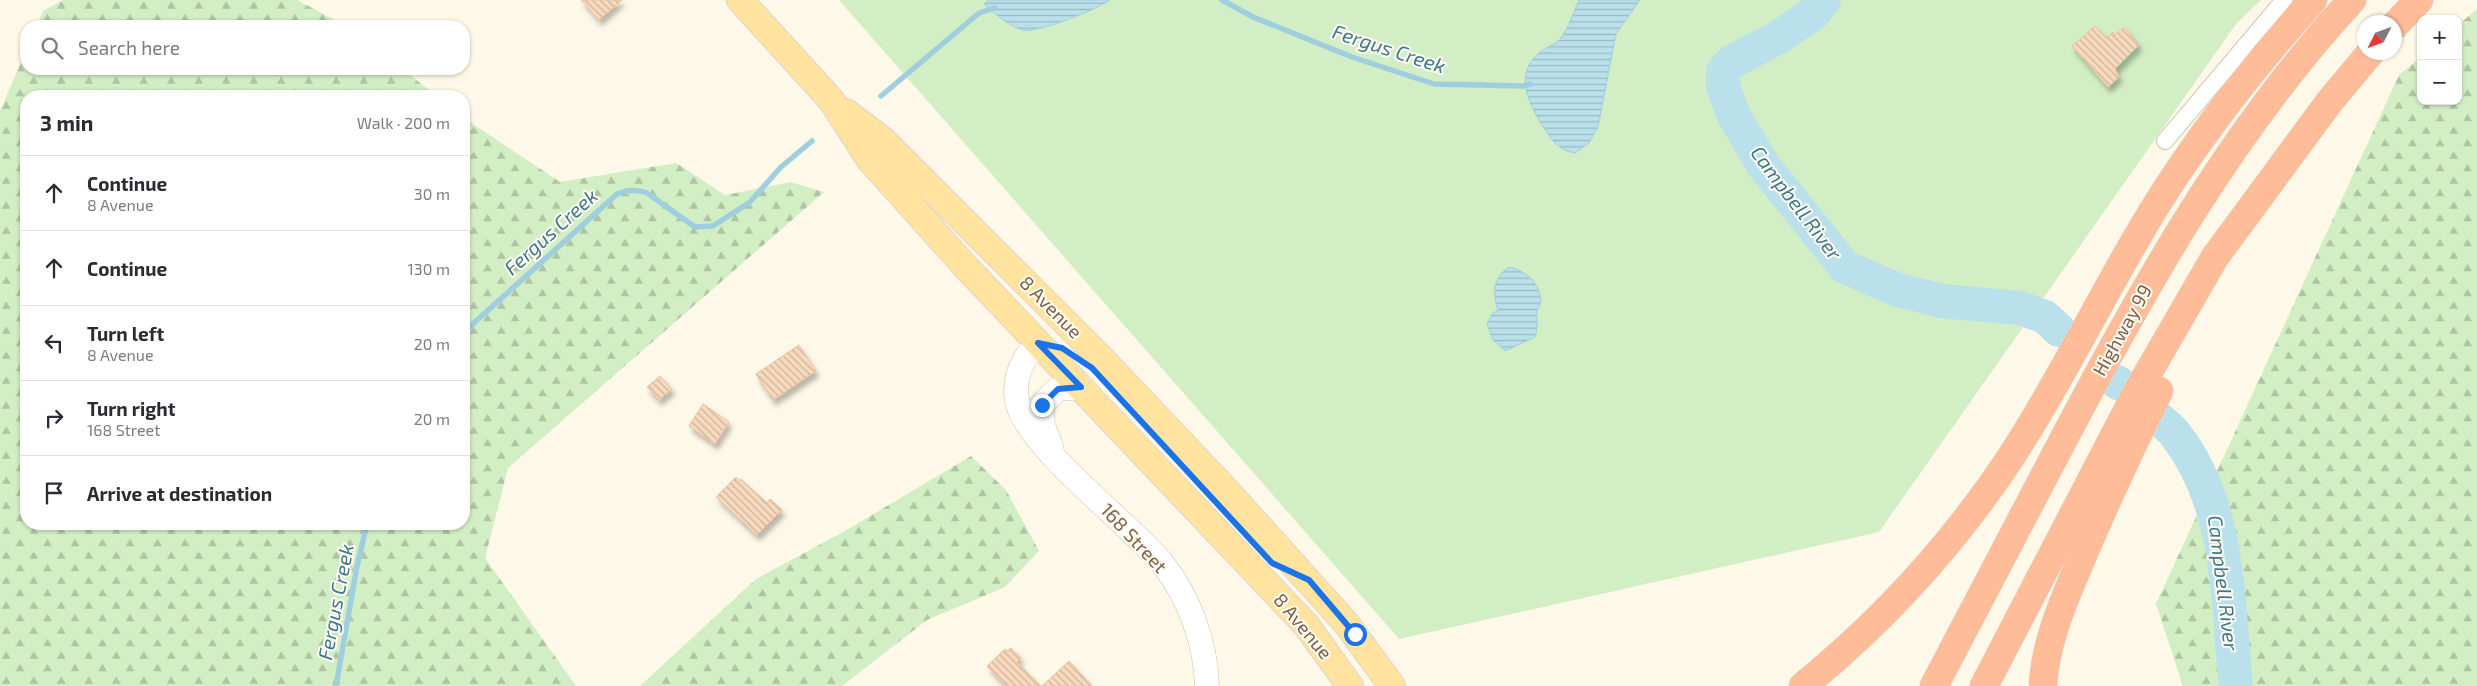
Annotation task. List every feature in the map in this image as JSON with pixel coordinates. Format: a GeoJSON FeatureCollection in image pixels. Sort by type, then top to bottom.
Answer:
{"type":"FeatureCollection","features":[{"type":"Feature","properties":{"kind":"highway"},"geometry":{"type":"LineString","coordinates":[[1803,686],[1850,646],[1913,582],[1966,520],[1992,486],[2036,416],[2149,216],[2177,173],[2242,82],[2313,0]]}},
{"type":"Feature","properties":{"kind":"highway","name":"Highway 99"},"geometry":{"type":"LineString","coordinates":[[1934,686],[2106,358],[2177,233],[2268,100],[2352,0]]}},
{"type":"Feature","properties":{"kind":"highway"},"geometry":{"type":"LineString","coordinates":[[2402,18],[2419,0]]}},
{"type":"Feature","properties":{"kind":"highway"},"geometry":{"type":"LineString","coordinates":[[1984,686],[2160,351],[2215,257],[2281,166],[2365,60]]}},
{"type":"Feature","properties":{"kind":"highway"},"geometry":{"type":"LineString","coordinates":[[2043,686],[2048,652],[2056,623],[2087,545],[2131,447],[2242,222]]}},
{"type":"Feature","properties":{"kind":"main road","name":"8 Avenue"},"geometry":{"type":"LineString","coordinates":[[740,0],[832,101],[870,159],[964,265],[1306,625],[1350,686]]}},
{"type":"Feature","properties":{"kind":"main road","name":"8 Avenue"},"geometry":{"type":"LineString","coordinates":[[832,101],[884,140],[1104,361],[1309,580],[1350,629],[1392,686]]}},
{"type":"Feature","properties":{"kind":"main road","name":"168 Street"},"geometry":{"type":"LineString","coordinates":[[1038,343],[1027,354],[1017,375],[1017,402],[1027,425],[1057,459],[1163,564],[1187,604],[1202,645],[1207,686]]}},
{"type":"Feature","properties":{"kind":"main road"},"geometry":{"type":"LineString","coordinates":[[1038,343],[1062,348],[1092,368],[1272,563],[1309,580]]}},
{"type":"Feature","properties":{"kind":"main road","name":"168 Street"},"geometry":{"type":"LineString","coordinates":[[1057,459],[1043,426],[1042,405],[1058,389],[1081,387]]}},
{"type":"Feature","properties":{"kind":"street"},"geometry":{"type":"LineString","coordinates":[[2165,142],[2284,0]]}},
{"type":"Feature","properties":{"kind":"green space"},"geometry":{"type":"Polygon","coordinates":[[[63,0],[297,0],[335,20],[39,20],[43,11],[63,0]]]}},
{"type":"Feature","properties":{"kind":"green space"},"geometry":{"type":"Polygon","coordinates":[[[839,0],[2261,0],[2236,24],[1879,532],[1399,639],[839,0]]]}},
{"type":"Feature","properties":{"kind":"green space"},"geometry":{"type":"Polygon","coordinates":[[[2477,9],[2477,686],[2183,686],[2156,604],[2399,75],[2417,60],[2417,105],[2462,105],[2462,22],[2477,9]]]}},
{"type":"Feature","properties":{"kind":"green space"},"geometry":{"type":"Polygon","coordinates":[[[20,65],[20,75],[410,75],[429,90],[20,90],[20,530],[470,530],[470,122],[560,182],[676,163],[725,195],[791,182],[824,192],[508,468],[485,558],[576,686],[0,686],[0,111],[20,65]]]}},
{"type":"Feature","properties":{"kind":"green space"},"geometry":{"type":"Polygon","coordinates":[[[971,456],[1006,490],[1039,551],[1005,587],[927,620],[842,686],[640,686],[756,579],[845,531],[971,456]]]}},
{"type":"Feature","properties":{"kind":"water"},"geometry":{"type":"Polygon","coordinates":[[[989,0],[1110,0],[1053,25],[1022,30],[1012,26],[984,4],[989,0]]]}},
{"type":"Feature","properties":{"kind":"water"},"geometry":{"type":"Polygon","coordinates":[[[1579,0],[1640,0],[1616,34],[1598,127],[1589,143],[1575,153],[1559,147],[1548,135],[1528,98],[1525,79],[1531,61],[1541,51],[1561,38],[1569,25],[1579,0]]]}},
{"type":"Feature","properties":{"kind":"water"},"geometry":{"type":"Polygon","coordinates":[[[1509,267],[1521,271],[1531,279],[1538,289],[1541,302],[1537,312],[1535,337],[1505,351],[1493,340],[1487,324],[1492,314],[1498,310],[1495,286],[1500,276],[1509,267]]]}},
{"type":"Feature","properties":{"kind":"building"},"geometry":{"type":"Polygon","coordinates":[[[581,0],[622,0],[599,20],[581,0]]]}},
{"type":"Feature","properties":{"kind":"building"},"geometry":{"type":"Polygon","coordinates":[[[2095,26],[2106,38],[2113,32],[2115,35],[2124,27],[2139,45],[2115,69],[2119,77],[2108,87],[2072,46],[2095,26]]]}},
{"type":"Feature","properties":{"kind":"building"},"geometry":{"type":"Polygon","coordinates":[[[799,345],[816,371],[773,400],[756,374],[799,345]]]}},
{"type":"Feature","properties":{"kind":"building"},"geometry":{"type":"Polygon","coordinates":[[[660,376],[672,389],[659,400],[647,387],[660,376]]]}},
{"type":"Feature","properties":{"kind":"building"},"geometry":{"type":"Polygon","coordinates":[[[703,404],[729,422],[715,444],[689,426],[703,404]]]}},
{"type":"Feature","properties":{"kind":"building"},"geometry":{"type":"Polygon","coordinates":[[[736,477],[740,481],[741,479],[767,503],[770,499],[782,510],[757,535],[716,497],[736,477]]]}},
{"type":"Feature","properties":{"kind":"building"},"geometry":{"type":"Polygon","coordinates":[[[1011,648],[1021,658],[1017,662],[1041,686],[1006,686],[987,666],[1005,649],[1007,651],[1011,648]]]}},
{"type":"Feature","properties":{"kind":"building"},"geometry":{"type":"Polygon","coordinates":[[[1069,661],[1092,686],[1042,686],[1069,661]]]}},
{"type":"Feature","properties":{"kind":"waterway","name":"Fergus Creek"},"geometry":{"type":"LineString","coordinates":[[1222,0],[1253,17],[1352,57],[1434,84],[1524,86],[1530,84]]}},
{"type":"Feature","properties":{"kind":"waterway","name":"Campbell River"},"geometry":{"type":"LineString","coordinates":[[1824,0],[1814,13],[1779,37],[1731,62],[1723,72],[1723,86],[1733,114],[1763,165],[1845,267],[1895,289],[1941,301],[2020,308],[2045,317],[2059,330]]}},
{"type":"Feature","properties":{"kind":"waterway","name":"Fergus Creek"},"geometry":{"type":"LineString","coordinates":[[881,96],[979,13],[995,8]]}},
{"type":"Feature","properties":{"kind":"waterway","name":"Fergus Creek"},"geometry":{"type":"LineString","coordinates":[[470,327],[617,194],[632,190],[647,193],[695,227],[713,226],[750,202],[781,167],[812,141]]}},
{"type":"Feature","properties":{"kind":"waterway","name":"Campbell River"},"geometry":{"type":"LineString","coordinates":[[2115,381],[2120,384]]}},
{"type":"Feature","properties":{"kind":"waterway","name":"Campbell River"},"geometry":{"type":"LineString","coordinates":[[2149,411],[2175,434],[2193,462],[2207,491],[2217,522],[2228,587],[2236,686]]}},
{"type":"Feature","properties":{"kind":"waterway","name":"Fergus Creek"},"geometry":{"type":"LineString","coordinates":[[336,686],[357,566],[366,530]]}},
{"type":"Feature","properties":{"kind":"route"},"geometry":{"type":"LineString","coordinates":[[1042,405],[1058,389],[1081,387],[1038,343],[1062,348],[1092,368],[1272,563],[1309,580],[1355,634]]}}]}
